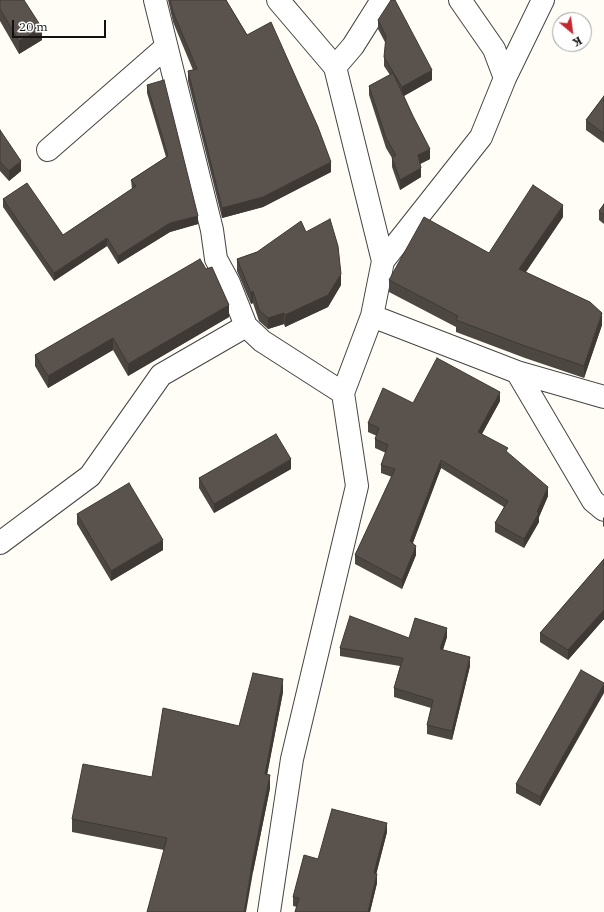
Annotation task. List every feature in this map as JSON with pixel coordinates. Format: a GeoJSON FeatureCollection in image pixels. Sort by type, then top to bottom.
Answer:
{"type":"FeatureCollection","features":[{"type":"Feature","properties":{"kind":"street"},"geometry":{"type":"LineString","coordinates":[[155,0],[212,230],[216,259],[229,283],[246,326],[262,342],[343,393]]}},
{"type":"Feature","properties":{"kind":"street"},"geometry":{"type":"LineString","coordinates":[[269,912],[292,759],[357,486],[343,393],[372,316],[383,261],[335,67],[278,0]]}},
{"type":"Feature","properties":{"kind":"street"},"geometry":{"type":"LineString","coordinates":[[335,67],[353,46],[382,0]]}},
{"type":"Feature","properties":{"kind":"street"},"geometry":{"type":"LineString","coordinates":[[460,0],[494,49],[505,78]]}},
{"type":"Feature","properties":{"kind":"street"},"geometry":{"type":"LineString","coordinates":[[383,261],[481,137],[505,78],[543,0]]}},
{"type":"Feature","properties":{"kind":"street"},"geometry":{"type":"LineString","coordinates":[[48,150],[166,47]]}},
{"type":"Feature","properties":{"kind":"street"},"geometry":{"type":"LineString","coordinates":[[372,316],[517,372],[604,397]]}},
{"type":"Feature","properties":{"kind":"street"},"geometry":{"type":"LineString","coordinates":[[0,543],[90,476],[161,375],[246,326]]}},
{"type":"Feature","properties":{"kind":"street"},"geometry":{"type":"LineString","coordinates":[[517,372],[593,501],[604,510]]}},
{"type":"Feature","properties":{"kind":"building"},"geometry":{"type":"Polygon","coordinates":[[[0,0],[24,0],[42,28],[19,41],[0,9],[0,0]]]}},
{"type":"Feature","properties":{"kind":"building"},"geometry":{"type":"Polygon","coordinates":[[[170,0],[226,0],[247,35],[271,22],[318,127],[331,162],[263,197],[222,208],[188,71],[197,69],[173,12],[170,0]]]}},
{"type":"Feature","properties":{"kind":"building"},"geometry":{"type":"Polygon","coordinates":[[[391,0],[395,0],[432,70],[402,87],[384,57],[386,36],[378,20],[391,0]]]}},
{"type":"Feature","properties":{"kind":"building"},"geometry":{"type":"Polygon","coordinates":[[[393,73],[430,149],[418,155],[421,168],[400,180],[392,158],[396,155],[386,138],[369,86],[393,73]]]}},
{"type":"Feature","properties":{"kind":"building"},"geometry":{"type":"Polygon","coordinates":[[[164,80],[198,216],[170,223],[118,256],[107,238],[54,273],[3,199],[27,183],[63,235],[136,186],[131,180],[168,156],[147,85],[164,80]]]}},
{"type":"Feature","properties":{"kind":"building"},"geometry":{"type":"Polygon","coordinates":[[[604,96],[604,134],[586,120],[604,96]]]}},
{"type":"Feature","properties":{"kind":"building"},"geometry":{"type":"Polygon","coordinates":[[[0,130],[21,161],[9,171],[0,162],[0,130]]]}},
{"type":"Feature","properties":{"kind":"building"},"geometry":{"type":"Polygon","coordinates":[[[533,185],[563,205],[519,269],[590,302],[602,313],[584,366],[456,320],[458,316],[389,280],[424,217],[489,253],[533,185]]]}},
{"type":"Feature","properties":{"kind":"building"},"geometry":{"type":"Polygon","coordinates":[[[604,204],[604,215],[599,211],[604,204]]]}},
{"type":"Feature","properties":{"kind":"building"},"geometry":{"type":"Polygon","coordinates":[[[330,219],[338,246],[341,274],[328,295],[285,315],[284,313],[268,318],[259,310],[253,291],[251,293],[237,259],[257,252],[301,221],[306,232],[330,219]]]}},
{"type":"Feature","properties":{"kind":"building"},"geometry":{"type":"Polygon","coordinates":[[[200,259],[206,269],[212,267],[229,305],[128,364],[113,338],[48,376],[35,355],[200,259]]]}},
{"type":"Feature","properties":{"kind":"building"},"geometry":{"type":"Polygon","coordinates":[[[437,358],[500,392],[478,432],[508,448],[506,451],[548,487],[537,512],[539,513],[524,539],[495,523],[508,501],[441,460],[410,541],[416,546],[402,580],[355,555],[395,469],[381,465],[388,445],[375,439],[379,428],[368,423],[383,388],[413,403],[437,358]]]}},
{"type":"Feature","properties":{"kind":"building"},"geometry":{"type":"Polygon","coordinates":[[[276,434],[291,459],[214,504],[199,478],[276,434]]]}},
{"type":"Feature","properties":{"kind":"building"},"geometry":{"type":"Polygon","coordinates":[[[129,483],[163,540],[111,571],[77,514],[129,483]]]}},
{"type":"Feature","properties":{"kind":"building"},"geometry":{"type":"Polygon","coordinates":[[[604,559],[604,610],[568,650],[540,633],[604,559]]]}},
{"type":"Feature","properties":{"kind":"building"},"geometry":{"type":"Polygon","coordinates":[[[350,616],[409,638],[415,618],[447,628],[440,649],[470,657],[452,731],[427,725],[433,700],[394,688],[403,658],[340,648],[350,616]]]}},
{"type":"Feature","properties":{"kind":"building"},"geometry":{"type":"Polygon","coordinates":[[[581,670],[604,684],[540,797],[516,784],[581,670]]]}},
{"type":"Feature","properties":{"kind":"building"},"geometry":{"type":"Polygon","coordinates":[[[253,673],[283,679],[265,774],[270,775],[244,912],[147,912],[167,838],[72,819],[83,764],[152,777],[163,708],[239,726],[253,673]]]}},
{"type":"Feature","properties":{"kind":"building"},"geometry":{"type":"Polygon","coordinates":[[[332,809],[387,823],[374,873],[377,874],[368,912],[295,912],[299,898],[293,897],[304,855],[318,859],[332,809]]]}}]}
